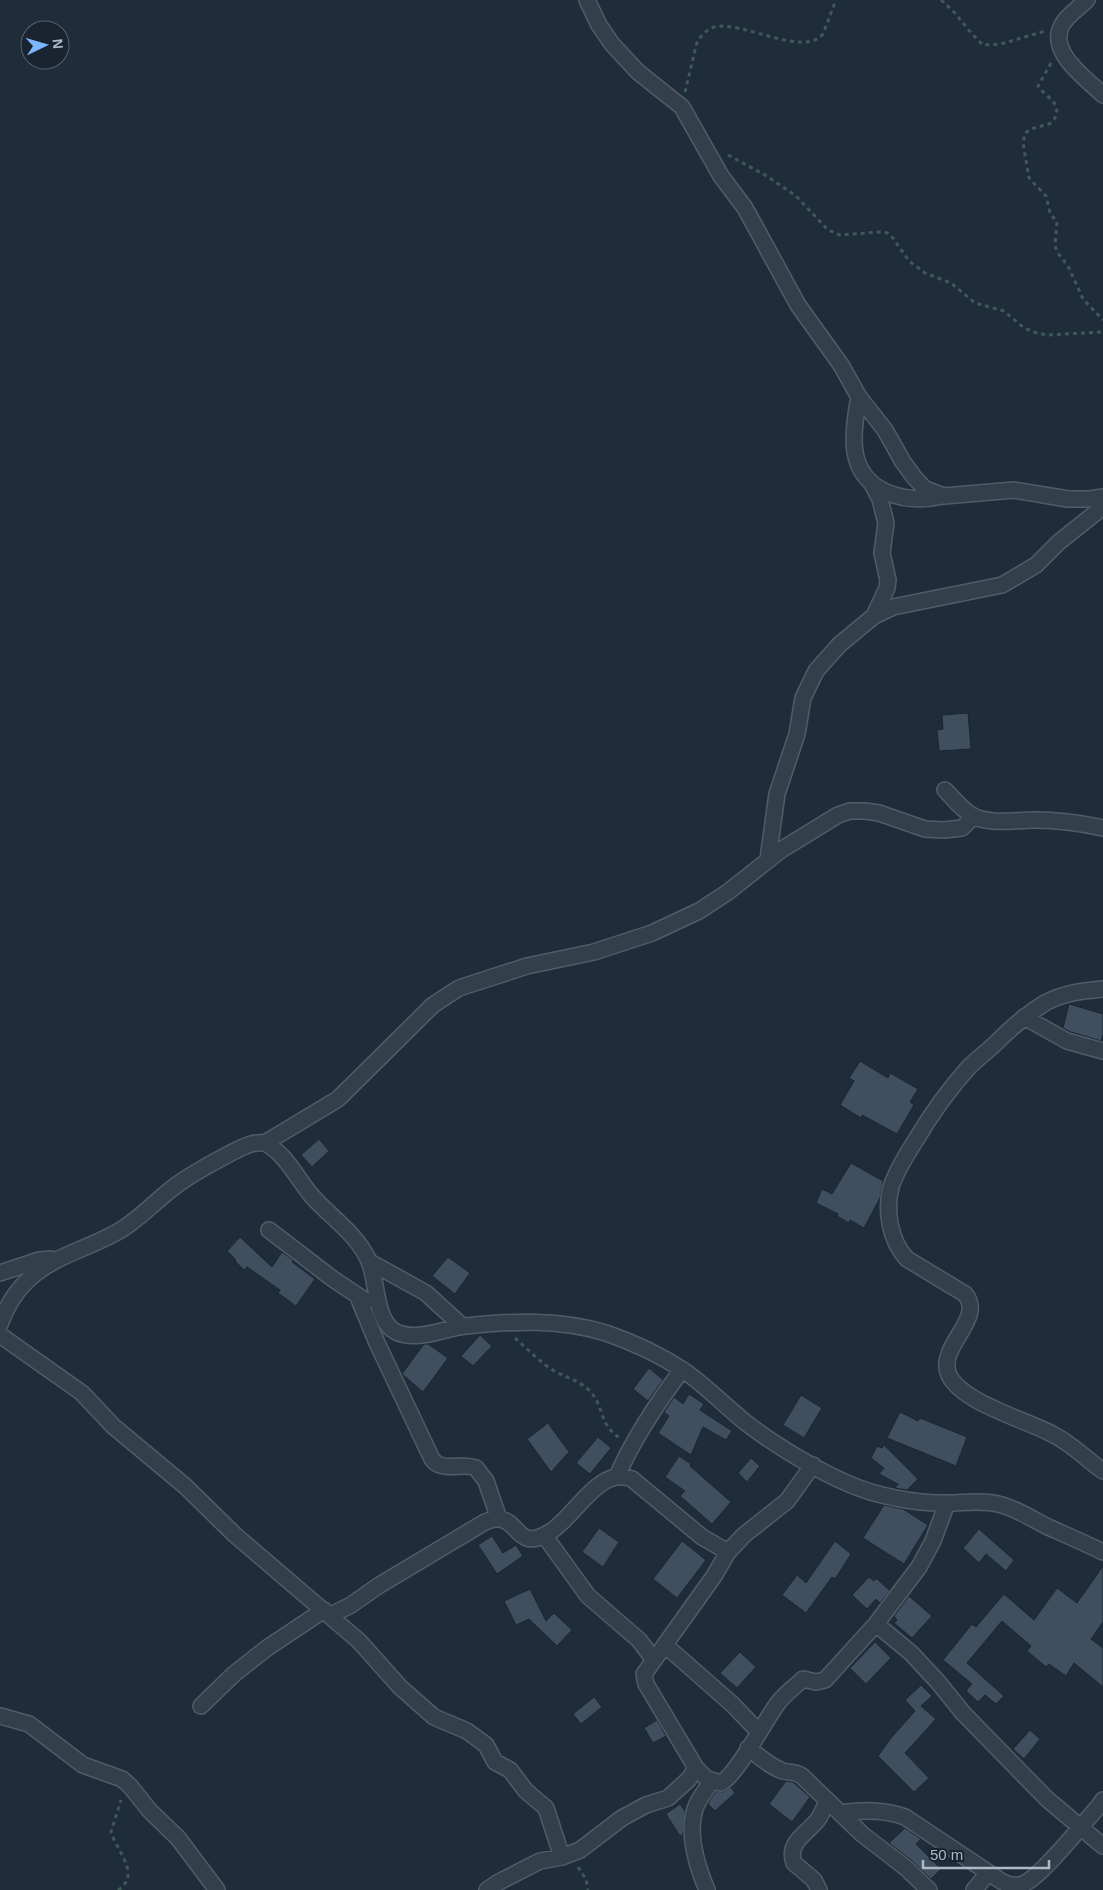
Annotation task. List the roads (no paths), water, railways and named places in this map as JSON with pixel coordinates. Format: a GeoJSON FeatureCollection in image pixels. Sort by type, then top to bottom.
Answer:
{"type":"FeatureCollection","features":[{"type":"Feature","properties":{"kind":"street"},"geometry":{"type":"LineString","coordinates":[[587,0],[599,25],[612,44],[638,72],[682,107],[721,176],[745,208],[798,305],[841,365],[859,397],[885,430],[914,477],[931,492],[944,496]]}},
{"type":"Feature","properties":{"kind":"street"},"geometry":{"type":"LineString","coordinates":[[1087,0],[1067,18],[1060,28],[1059,39],[1069,63],[1103,95]]}},
{"type":"Feature","properties":{"kind":"street"},"geometry":{"type":"LineString","coordinates":[[859,397],[855,421],[856,452],[862,474],[877,487],[905,498],[920,500],[1014,490],[1068,499],[1103,497]]}},
{"type":"Feature","properties":{"kind":"street"},"geometry":{"type":"LineString","coordinates":[[872,484],[880,499],[886,523],[882,553],[888,580],[888,588],[874,616]]}},
{"type":"Feature","properties":{"kind":"street"},"geometry":{"type":"LineString","coordinates":[[768,859],[777,794],[797,734],[803,698],[816,671],[839,645],[874,616],[893,607],[1002,585],[1036,565],[1059,542],[1103,507]]}},
{"type":"Feature","properties":{"kind":"street"},"geometry":{"type":"LineString","coordinates":[[945,790],[965,810],[974,816],[997,821],[1035,820],[1082,824],[1103,828]]}},
{"type":"Feature","properties":{"kind":"street"},"geometry":{"type":"LineString","coordinates":[[0,1273],[39,1260],[58,1258],[98,1243],[123,1228],[148,1210],[173,1188],[205,1166],[248,1145],[265,1143],[338,1099],[433,1005],[459,988],[527,966],[594,952],[652,933],[699,911],[728,892],[768,859],[838,815],[850,811],[880,813],[925,829],[944,830],[962,828],[974,816]]}},
{"type":"Feature","properties":{"kind":"street"},"geometry":{"type":"LineString","coordinates":[[1103,989],[1063,994],[1024,1017],[1009,1029],[970,1066],[946,1094],[925,1124],[900,1167],[891,1188],[891,1225],[896,1244],[907,1259],[965,1294],[969,1299],[969,1315],[950,1351],[947,1361],[948,1373],[952,1381],[973,1397],[992,1408],[1053,1434],[1068,1443],[1103,1471]]}},
{"type":"Feature","properties":{"kind":"street"},"geometry":{"type":"LineString","coordinates":[[1024,1017],[1067,1041],[1103,1051]]}},
{"type":"Feature","properties":{"kind":"street"},"geometry":{"type":"LineString","coordinates":[[265,1143],[276,1151],[312,1196],[344,1225],[364,1251],[370,1262],[380,1309],[389,1327],[397,1332],[406,1335],[441,1332],[462,1326],[544,1322],[575,1326],[607,1334],[642,1348],[682,1370],[747,1423],[783,1448],[849,1484],[875,1493],[905,1499],[946,1503],[967,1501],[997,1504],[1014,1509],[1103,1552]]}},
{"type":"Feature","properties":{"kind":"street"},"geometry":{"type":"LineString","coordinates":[[269,1230],[358,1297],[380,1309]]}},
{"type":"Feature","properties":{"kind":"street"},"geometry":{"type":"LineString","coordinates":[[0,1324],[11,1300],[27,1280],[58,1258]]}},
{"type":"Feature","properties":{"kind":"street"},"geometry":{"type":"LineString","coordinates":[[370,1262],[426,1293],[462,1326]]}},
{"type":"Feature","properties":{"kind":"street"},"geometry":{"type":"LineString","coordinates":[[358,1297],[377,1343],[432,1459],[437,1465],[476,1468],[486,1480],[499,1519]]}},
{"type":"Feature","properties":{"kind":"street"},"geometry":{"type":"LineString","coordinates":[[0,1335],[82,1393],[113,1426],[185,1486],[235,1535],[359,1641],[400,1687],[434,1717],[467,1731],[486,1746],[496,1762],[510,1770],[526,1791],[543,1804],[565,1856]]}},
{"type":"Feature","properties":{"kind":"street"},"geometry":{"type":"LineString","coordinates":[[617,1476],[632,1446],[661,1399],[682,1370]]}},
{"type":"Feature","properties":{"kind":"street"},"geometry":{"type":"LineString","coordinates":[[813,1465],[787,1501],[744,1535],[728,1552],[666,1646],[644,1674],[645,1681],[696,1768],[712,1782],[721,1783],[727,1779],[787,1692],[803,1679],[816,1682],[825,1680],[876,1624],[918,1567],[933,1541],[946,1503]]}},
{"type":"Feature","properties":{"kind":"street"},"geometry":{"type":"LineString","coordinates":[[201,1706],[234,1674],[267,1648],[327,1613],[351,1605],[378,1586],[485,1522],[499,1519],[506,1522],[524,1538],[536,1538],[551,1532],[600,1484],[617,1476],[632,1480],[696,1532],[728,1552]]}},
{"type":"Feature","properties":{"kind":"street"},"geometry":{"type":"LineString","coordinates":[[544,1535],[588,1596],[639,1640],[654,1660]]}},
{"type":"Feature","properties":{"kind":"street"},"geometry":{"type":"LineString","coordinates":[[876,1624],[922,1664],[963,1713],[1047,1799],[1103,1846]]}},
{"type":"Feature","properties":{"kind":"street"},"geometry":{"type":"LineString","coordinates":[[666,1646],[732,1704],[759,1732]]}},
{"type":"Feature","properties":{"kind":"street"},"geometry":{"type":"LineString","coordinates":[[0,1716],[29,1724],[83,1765],[122,1779],[178,1838],[217,1890]]}},
{"type":"Feature","properties":{"kind":"street"},"geometry":{"type":"LineString","coordinates":[[748,1748],[778,1769],[797,1773],[812,1784],[862,1834],[906,1868],[929,1890]]}},
{"type":"Feature","properties":{"kind":"street"},"geometry":{"type":"LineString","coordinates":[[487,1890],[496,1883],[540,1861],[565,1856],[591,1843],[622,1818],[668,1798],[685,1783],[696,1768]]}},
{"type":"Feature","properties":{"kind":"street"},"geometry":{"type":"LineString","coordinates":[[707,1890],[696,1856],[692,1828],[695,1809],[712,1782]]}},
{"type":"Feature","properties":{"kind":"street"},"geometry":{"type":"LineString","coordinates":[[840,1813],[871,1811],[895,1813],[905,1817],[988,1873],[1008,1884],[1021,1885],[1038,1874],[1103,1800]]}},
{"type":"Feature","properties":{"kind":"street"},"geometry":{"type":"LineString","coordinates":[[819,1890],[814,1880],[794,1863],[792,1851],[794,1845],[817,1820],[827,1801]]}},
{"type":"Feature","properties":{"kind":"street"},"geometry":{"type":"LineString","coordinates":[[974,1890],[988,1873]]}}]}
